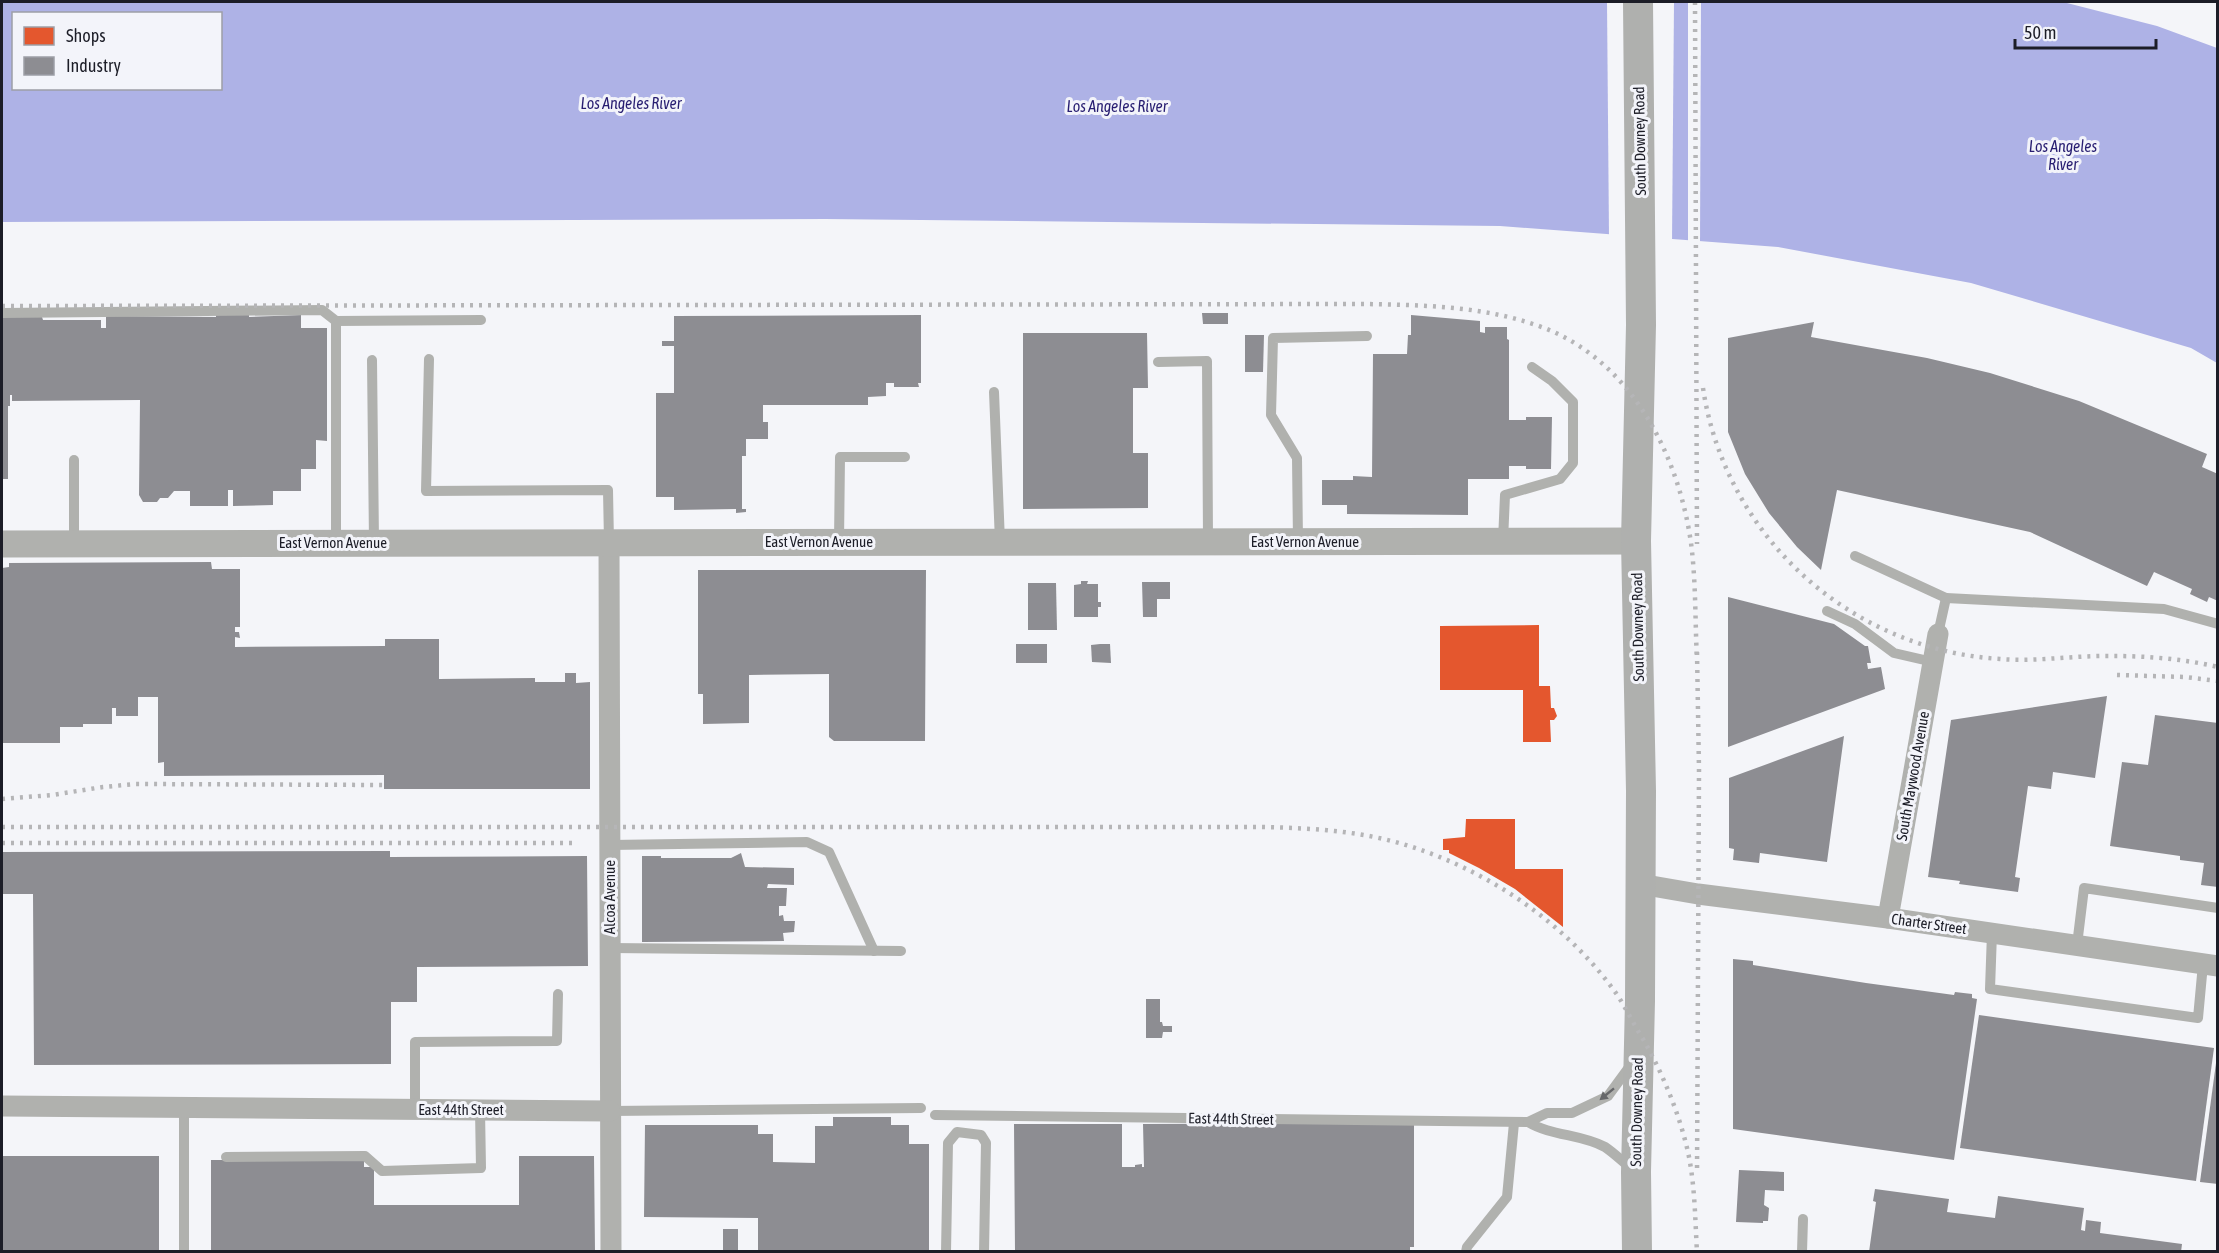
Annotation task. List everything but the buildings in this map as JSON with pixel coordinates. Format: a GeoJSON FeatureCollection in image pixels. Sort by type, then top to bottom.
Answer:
{"type":"FeatureCollection","features":[{"type":"Feature","properties":{"kind":"main road","name":"South Downey Road"},"geometry":{"type":"LineString","coordinates":[[1637,1251],[1641,791],[1636,541],[1641,325],[1638,2]]}},
{"type":"Feature","properties":{"kind":"street","name":"East Vernon Avenue"},"geometry":{"type":"LineString","coordinates":[[2,544],[1636,541]]}},
{"type":"Feature","properties":{"kind":"street","name":"Alcoa Avenue"},"geometry":{"type":"LineString","coordinates":[[609,543],[611,1251]]}},
{"type":"Feature","properties":{"kind":"street","name":"South Maywood Avenue"},"geometry":{"type":"LineString","coordinates":[[1888,918],[1938,634]]}},
{"type":"Feature","properties":{"kind":"street","name":"Charter Street"},"geometry":{"type":"LineString","coordinates":[[1640,884],[2210,965]]}},
{"type":"Feature","properties":{"kind":"street","name":"East 44th Street"},"geometry":{"type":"LineString","coordinates":[[2,1106],[610,1111]]}},
{"type":"Feature","properties":{"kind":"lane"},"geometry":{"type":"LineString","coordinates":[[2,313],[322,310],[336,321],[481,320]]}},
{"type":"Feature","properties":{"kind":"lane"},"geometry":{"type":"LineString","coordinates":[[336,321],[336,543]]}},
{"type":"Feature","properties":{"kind":"lane"},"geometry":{"type":"LineString","coordinates":[[1298,542],[1297,458],[1271,415],[1274,338],[1367,336]]}},
{"type":"Feature","properties":{"kind":"lane"},"geometry":{"type":"LineString","coordinates":[[429,358],[426,490],[608,490],[609,543]]}},
{"type":"Feature","properties":{"kind":"lane"},"geometry":{"type":"LineString","coordinates":[[372,360],[374,543]]}},
{"type":"Feature","properties":{"kind":"lane"},"geometry":{"type":"LineString","coordinates":[[1158,363],[1207,361],[1208,542]]}},
{"type":"Feature","properties":{"kind":"lane"},"geometry":{"type":"LineString","coordinates":[[1503,541],[1505,495],[1560,479],[1573,463],[1573,402],[1552,381],[1532,366]]}},
{"type":"Feature","properties":{"kind":"lane"},"geometry":{"type":"LineString","coordinates":[[994,392],[1000,542]]}},
{"type":"Feature","properties":{"kind":"lane"},"geometry":{"type":"LineString","coordinates":[[839,542],[840,457],[905,457]]}},
{"type":"Feature","properties":{"kind":"lane"},"geometry":{"type":"LineString","coordinates":[[74,460],[74,544]]}},
{"type":"Feature","properties":{"kind":"lane"},"geometry":{"type":"LineString","coordinates":[[1856,556],[1946,598],[2164,609],[2217,624]]}},
{"type":"Feature","properties":{"kind":"lane"},"geometry":{"type":"LineString","coordinates":[[1938,634],[1946,598]]}},
{"type":"Feature","properties":{"kind":"lane"},"geometry":{"type":"LineString","coordinates":[[1827,611],[1855,624],[1894,653],[1933,662]]}},
{"type":"Feature","properties":{"kind":"lane"},"geometry":{"type":"LineString","coordinates":[[610,845],[807,842],[829,852],[874,951]]}},
{"type":"Feature","properties":{"kind":"lane"},"geometry":{"type":"LineString","coordinates":[[2077,945],[2084,888],[2217,908]]}},
{"type":"Feature","properties":{"kind":"lane"},"geometry":{"type":"LineString","coordinates":[[1992,933],[1990,989],[2198,1018],[2210,965]]}},
{"type":"Feature","properties":{"kind":"lane"},"geometry":{"type":"LineString","coordinates":[[610,948],[902,951]]}},
{"type":"Feature","properties":{"kind":"lane"},"geometry":{"type":"LineString","coordinates":[[415,1109],[416,1042],[557,1041],[558,994]]}},
{"type":"Feature","properties":{"kind":"lane","name":"East 44th Street"},"geometry":{"type":"LineString","coordinates":[[935,1115],[1528,1122],[1547,1113],[1572,1113],[1608,1096],[1627,1072],[1639,1046]]}},
{"type":"Feature","properties":{"kind":"lane"},"geometry":{"type":"LineString","coordinates":[[184,1107],[184,1251]]}},
{"type":"Feature","properties":{"kind":"lane","name":"East 44th Street"},"geometry":{"type":"LineString","coordinates":[[610,1111],[921,1108]]}},
{"type":"Feature","properties":{"kind":"lane"},"geometry":{"type":"LineString","coordinates":[[226,1157],[365,1156],[382,1171],[481,1168],[480,1110]]}},
{"type":"Feature","properties":{"kind":"lane"},"geometry":{"type":"LineString","coordinates":[[946,1251],[948,1143],[957,1132],[957,1115]]}},
{"type":"Feature","properties":{"kind":"lane","name":"East 44th Street"},"geometry":{"type":"LineString","coordinates":[[1528,1122],[1541,1130],[1578,1137],[1605,1147],[1636,1172]]}},
{"type":"Feature","properties":{"kind":"lane"},"geometry":{"type":"LineString","coordinates":[[1466,1251],[1507,1197],[1514,1123]]}},
{"type":"Feature","properties":{"kind":"lane"},"geometry":{"type":"LineString","coordinates":[[957,1132],[981,1135],[986,1143],[984,1251]]}},
{"type":"Feature","properties":{"kind":"lane"},"geometry":{"type":"LineString","coordinates":[[1802,1251],[1803,1219]]}},
{"type":"Feature","properties":{"kind":"water","name":"Los Angeles River"},"geometry":{"type":"Polygon","coordinates":[[[2,2],[2063,2],[2157,26],[2217,48],[2217,363],[2191,348],[1971,283],[1778,247],[1500,226],[825,219],[2,222],[2,2]]]}},
{"type":"Feature","properties":{"kind":"pier"},"geometry":{"type":"Polygon","coordinates":[[[1607,2],[1674,2],[1672,242],[1609,237],[1607,2]]]}},
{"type":"Feature","properties":{"kind":"pier"},"geometry":{"type":"Polygon","coordinates":[[[1688,2],[1701,2],[1700,244],[1688,243],[1688,2]]]}},
{"type":"Feature","properties":{"kind":"railway"},"geometry":{"type":"LineString","coordinates":[[1695,2],[1697,544]]}},
{"type":"Feature","properties":{"kind":"railway"},"geometry":{"type":"LineString","coordinates":[[2,306],[1365,304],[1430,306],[1494,314],[1536,325],[1569,339],[1597,359],[1622,383],[1643,411],[1661,442],[1684,508],[1693,557],[1697,660]]}},
{"type":"Feature","properties":{"kind":"railway"},"geometry":{"type":"LineString","coordinates":[[1703,388],[1716,442],[1738,492],[1767,536],[1804,576],[1846,608],[1893,634],[1945,651],[2000,659],[2140,657],[2179,660],[2218,667]]}},
{"type":"Feature","properties":{"kind":"railway"},"geometry":{"type":"LineString","coordinates":[[1697,652],[1699,770],[1697,1174]]}},
{"type":"Feature","properties":{"kind":"railway"},"geometry":{"type":"LineString","coordinates":[[2117,675],[2185,677],[2218,681]]}},
{"type":"Feature","properties":{"kind":"railway"},"geometry":{"type":"LineString","coordinates":[[2,799],[136,784],[383,785]]}},
{"type":"Feature","properties":{"kind":"railway"},"geometry":{"type":"LineString","coordinates":[[2,827],[1260,827],[1330,831],[1364,835],[1399,843],[1431,853],[1462,867],[1521,901],[1574,945],[1618,996],[1657,1066],[1680,1123],[1692,1177],[1697,1252]]}},
{"type":"Feature","properties":{"kind":"railway"},"geometry":{"type":"LineString","coordinates":[[2,843],[577,843]]}}]}
